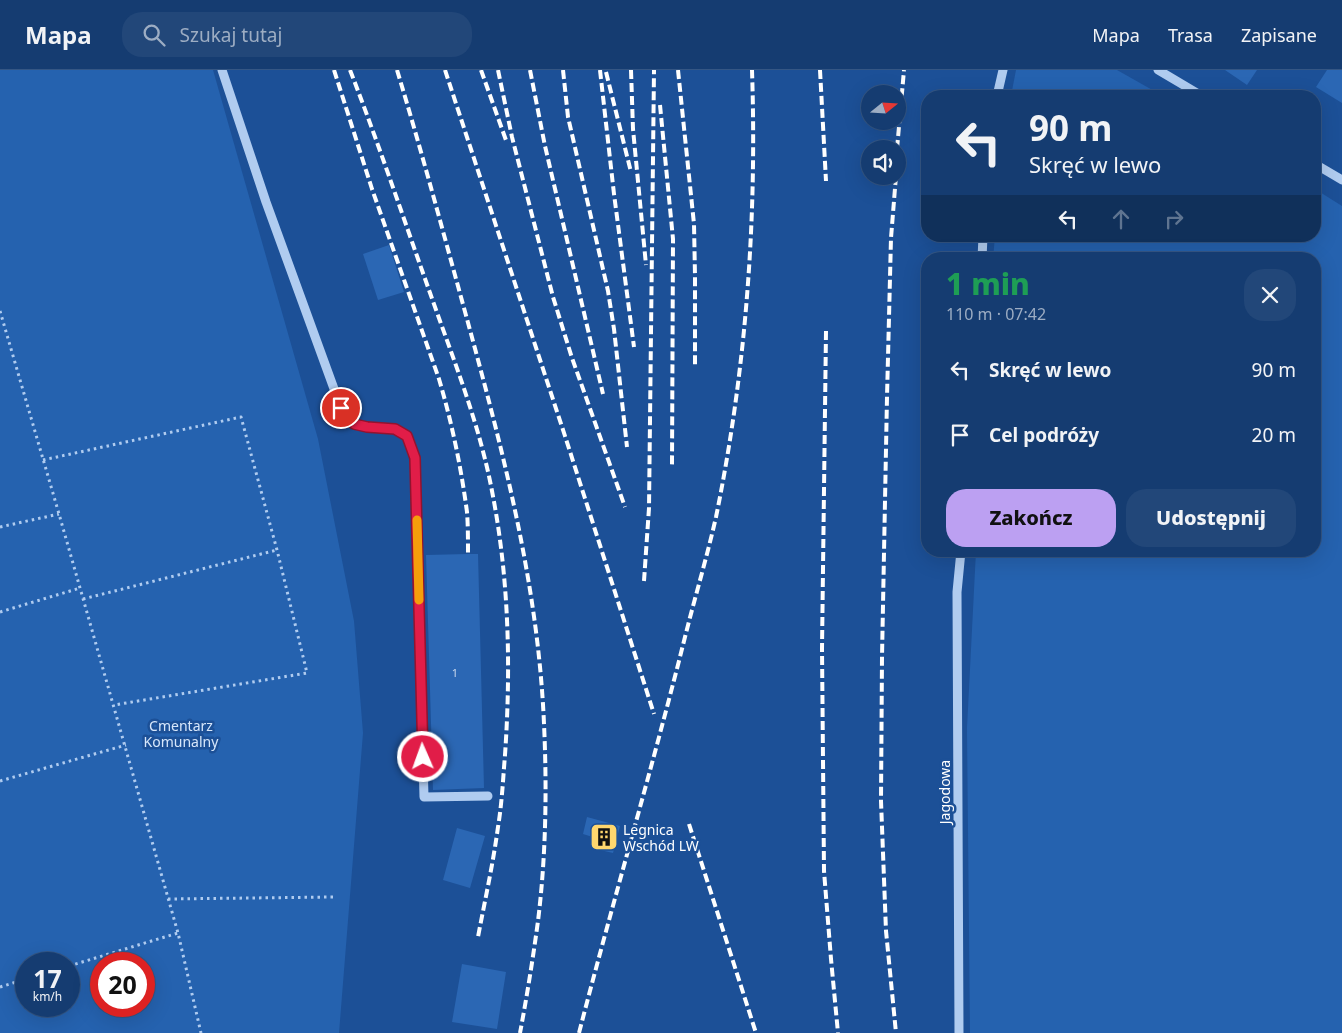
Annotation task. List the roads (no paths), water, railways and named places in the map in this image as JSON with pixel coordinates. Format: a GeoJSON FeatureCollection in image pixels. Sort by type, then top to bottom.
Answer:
{"type":"FeatureCollection","features":[{"type":"Feature","properties":{"kind":"street"},"geometry":{"type":"LineString","coordinates":[[222,70],[266,202],[341,408],[354,424],[395,429],[407,436],[415,458],[424,797],[488,796]]}},
{"type":"Feature","properties":{"kind":"street"},"geometry":{"type":"LineString","coordinates":[[998,90],[1003,70]]}},
{"type":"Feature","properties":{"kind":"street"},"geometry":{"type":"LineString","coordinates":[[1158,70],[1192,90]]}},
{"type":"Feature","properties":{"kind":"street"},"geometry":{"type":"LineString","coordinates":[[1321,168],[1342,180]]}},
{"type":"Feature","properties":{"kind":"street","name":"Jagodowa"},"geometry":{"type":"LineString","coordinates":[[959,1033],[958,592],[961,557]]}},
{"type":"Feature","properties":{"kind":"railway"},"geometry":{"type":"LineString","coordinates":[[334,70],[372,189],[444,396],[456,445],[465,495],[468,554]]}},
{"type":"Feature","properties":{"kind":"railway"},"geometry":{"type":"LineString","coordinates":[[350,70],[464,389],[487,465],[498,524],[507,623],[507,722],[499,818],[478,937]]}},
{"type":"Feature","properties":{"kind":"railway"},"geometry":{"type":"LineString","coordinates":[[397,70],[491,410],[516,513],[534,618],[544,724],[545,822],[543,872],[538,921],[520,1033]]}},
{"type":"Feature","properties":{"kind":"railway"},"geometry":{"type":"LineString","coordinates":[[445,70],[654,714]]}},
{"type":"Feature","properties":{"kind":"railway"},"geometry":{"type":"LineString","coordinates":[[481,70],[507,143]]}},
{"type":"Feature","properties":{"kind":"railway"},"geometry":{"type":"LineString","coordinates":[[498,70],[512,137],[553,297],[572,358],[625,507]]}},
{"type":"Feature","properties":{"kind":"railway"},"geometry":{"type":"LineString","coordinates":[[530,70],[545,146],[603,394]]}},
{"type":"Feature","properties":{"kind":"railway"},"geometry":{"type":"LineString","coordinates":[[563,70],[568,117],[608,291],[627,447]]}},
{"type":"Feature","properties":{"kind":"railway"},"geometry":{"type":"LineString","coordinates":[[600,70],[634,347]]}},
{"type":"Feature","properties":{"kind":"railway"},"geometry":{"type":"LineString","coordinates":[[631,70],[633,129],[646,265]]}},
{"type":"Feature","properties":{"kind":"railway"},"geometry":{"type":"LineString","coordinates":[[644,581],[649,508],[654,70]]}},
{"type":"Feature","properties":{"kind":"railway"},"geometry":{"type":"LineString","coordinates":[[678,70],[694,224],[695,365]]}},
{"type":"Feature","properties":{"kind":"railway"},"geometry":{"type":"LineString","coordinates":[[579,1033],[709,547],[726,462],[742,351],[751,239],[753,182],[752,70]]}},
{"type":"Feature","properties":{"kind":"railway"},"geometry":{"type":"LineString","coordinates":[[820,70],[826,181]]}},
{"type":"Feature","properties":{"kind":"railway"},"geometry":{"type":"LineString","coordinates":[[898,140],[904,70]]}},
{"type":"Feature","properties":{"kind":"railway"},"geometry":{"type":"LineString","coordinates":[[606,72],[631,172]]}},
{"type":"Feature","properties":{"kind":"railway"},"geometry":{"type":"LineString","coordinates":[[660,105],[673,239],[672,466]]}},
{"type":"Feature","properties":{"kind":"railway"},"geometry":{"type":"LineString","coordinates":[[895,185],[891,238],[887,397],[881,801],[886,931],[896,1033]]}},
{"type":"Feature","properties":{"kind":"railway"},"geometry":{"type":"LineString","coordinates":[[826,331],[822,649],[824,871],[838,1033]]}},
{"type":"Feature","properties":{"kind":"railway"},"geometry":{"type":"LineString","coordinates":[[689,824],[756,1033]]}},
{"type":"Feature","properties":{"kind":"place","name":"Legnica Wschód LW"},"geometry":{"type":"Point","coordinates":[604,837]}},
{"type":"Feature","properties":{"kind":"park label","name":"Cmentarz Komunalny"},"geometry":{"type":"Point","coordinates":[181,734]}}]}
